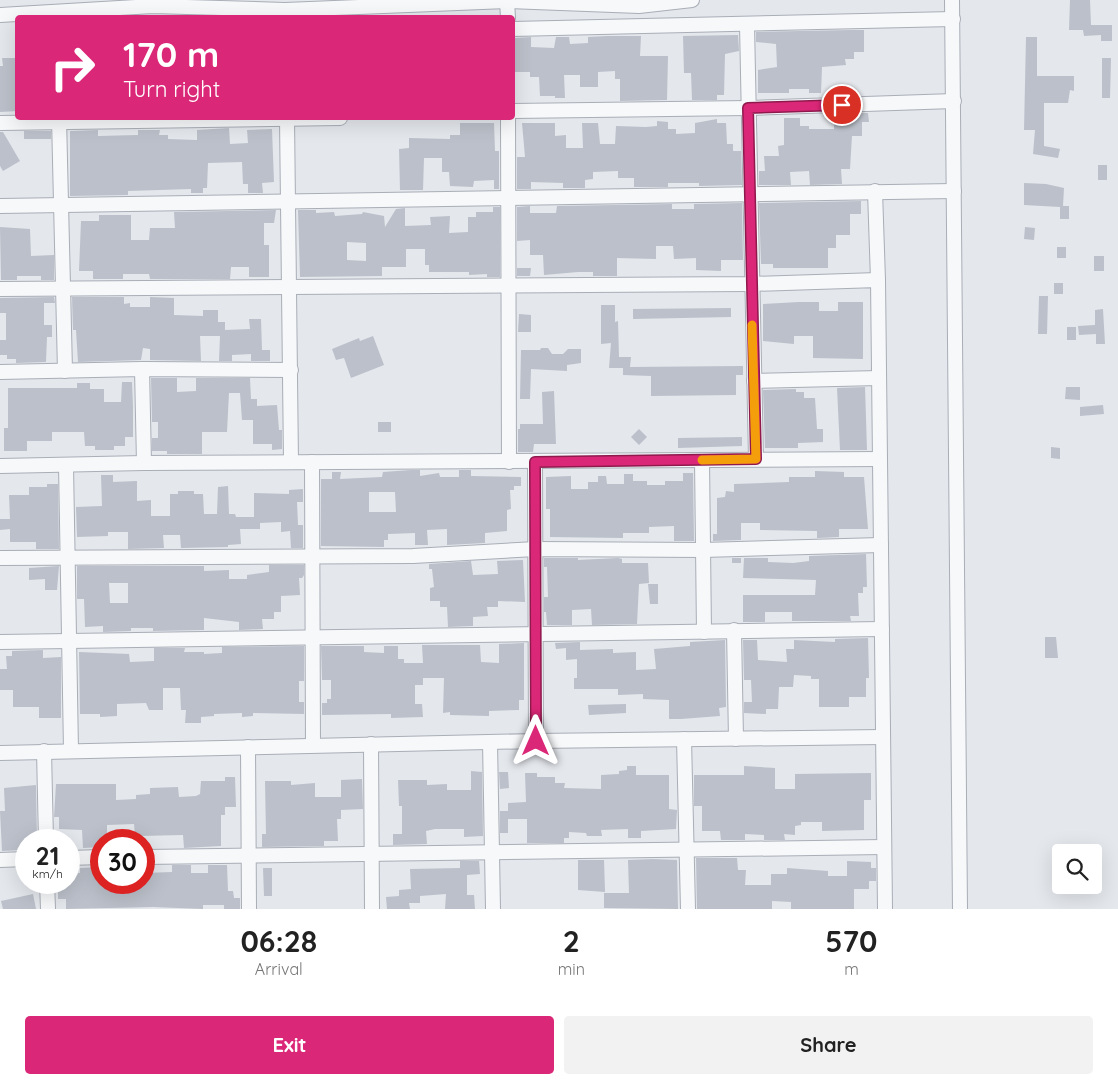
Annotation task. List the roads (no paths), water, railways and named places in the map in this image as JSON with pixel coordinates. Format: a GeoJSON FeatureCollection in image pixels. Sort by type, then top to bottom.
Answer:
{"type":"FeatureCollection","features":[{"type":"Feature","properties":{"kind":"street"},"geometry":{"type":"LineString","coordinates":[[0,15],[153,3],[285,14],[319,4],[507,1],[639,6],[692,0]]}},
{"type":"Feature","properties":{"kind":"street"},"geometry":{"type":"LineString","coordinates":[[952,0],[960,909]]}},
{"type":"Feature","properties":{"kind":"street"},"geometry":{"type":"LineString","coordinates":[[507,1],[508,15]]}},
{"type":"Feature","properties":{"kind":"street"},"geometry":{"type":"LineString","coordinates":[[515,29],[952,19]]}},
{"type":"Feature","properties":{"kind":"street"},"geometry":{"type":"LineString","coordinates":[[747,25],[756,459]]}},
{"type":"Feature","properties":{"kind":"street"},"geometry":{"type":"LineString","coordinates":[[515,111],[748,108],[954,102]]}},
{"type":"Feature","properties":{"kind":"street"},"geometry":{"type":"LineString","coordinates":[[0,123],[60,120],[66,371]]}},
{"type":"Feature","properties":{"kind":"street"},"geometry":{"type":"LineString","coordinates":[[287,120],[291,462]]}},
{"type":"Feature","properties":{"kind":"street"},"geometry":{"type":"LineString","coordinates":[[508,120],[509,462]]}},
{"type":"Feature","properties":{"kind":"street"},"geometry":{"type":"LineString","coordinates":[[875,191],[878,280],[885,909]]}},
{"type":"Feature","properties":{"kind":"street"},"geometry":{"type":"LineString","coordinates":[[0,206],[509,198],[749,192],[954,191]]}},
{"type":"Feature","properties":{"kind":"street"},"geometry":{"type":"LineString","coordinates":[[0,289],[751,284],[878,280]]}},
{"type":"Feature","properties":{"kind":"street"},"geometry":{"type":"LineString","coordinates":[[0,372],[142,369],[290,370]]}},
{"type":"Feature","properties":{"kind":"street"},"geometry":{"type":"LineString","coordinates":[[142,369],[144,463]]}},
{"type":"Feature","properties":{"kind":"street"},"geometry":{"type":"LineString","coordinates":[[754,380],[879,378]]}},
{"type":"Feature","properties":{"kind":"street"},"geometry":{"type":"LineString","coordinates":[[0,460],[0,466],[144,463],[880,459]]}},
{"type":"Feature","properties":{"kind":"street"},"geometry":{"type":"LineString","coordinates":[[702,460],[704,632]]}},
{"type":"Feature","properties":{"kind":"street"},"geometry":{"type":"LineString","coordinates":[[312,462],[313,745]]}},
{"type":"Feature","properties":{"kind":"street"},"geometry":{"type":"LineString","coordinates":[[535,462],[536,741]]}},
{"type":"Feature","properties":{"kind":"street"},"geometry":{"type":"LineString","coordinates":[[66,465],[71,750]]}},
{"type":"Feature","properties":{"kind":"street"},"geometry":{"type":"LineString","coordinates":[[0,558],[412,556],[536,549],[703,550],[881,545]]}},
{"type":"Feature","properties":{"kind":"street"},"geometry":{"type":"LineString","coordinates":[[0,642],[882,629]]}},
{"type":"Feature","properties":{"kind":"street"},"geometry":{"type":"LineString","coordinates":[[734,630],[736,739]]}},
{"type":"Feature","properties":{"kind":"street"},"geometry":{"type":"LineString","coordinates":[[0,753],[313,745],[883,737]]}},
{"type":"Feature","properties":{"kind":"street"},"geometry":{"type":"LineString","coordinates":[[684,740],[688,909]]}},
{"type":"Feature","properties":{"kind":"street"},"geometry":{"type":"LineString","coordinates":[[490,742],[493,909]]}},
{"type":"Feature","properties":{"kind":"street"},"geometry":{"type":"LineString","coordinates":[[371,744],[370,853],[372,909]]}},
{"type":"Feature","properties":{"kind":"street"},"geometry":{"type":"LineString","coordinates":[[248,747],[250,909]]}},
{"type":"Feature","properties":{"kind":"street"},"geometry":{"type":"LineString","coordinates":[[44,751],[46,829]]}},
{"type":"Feature","properties":{"kind":"street"},"geometry":{"type":"LineString","coordinates":[[155,857],[884,846]]}},
{"type":"Feature","properties":{"kind":"street"},"geometry":{"type":"LineString","coordinates":[[0,860],[15,859]]}},
{"type":"Feature","properties":{"kind":"street"},"geometry":{"type":"LineString","coordinates":[[47,894],[48,909]]}}]}
